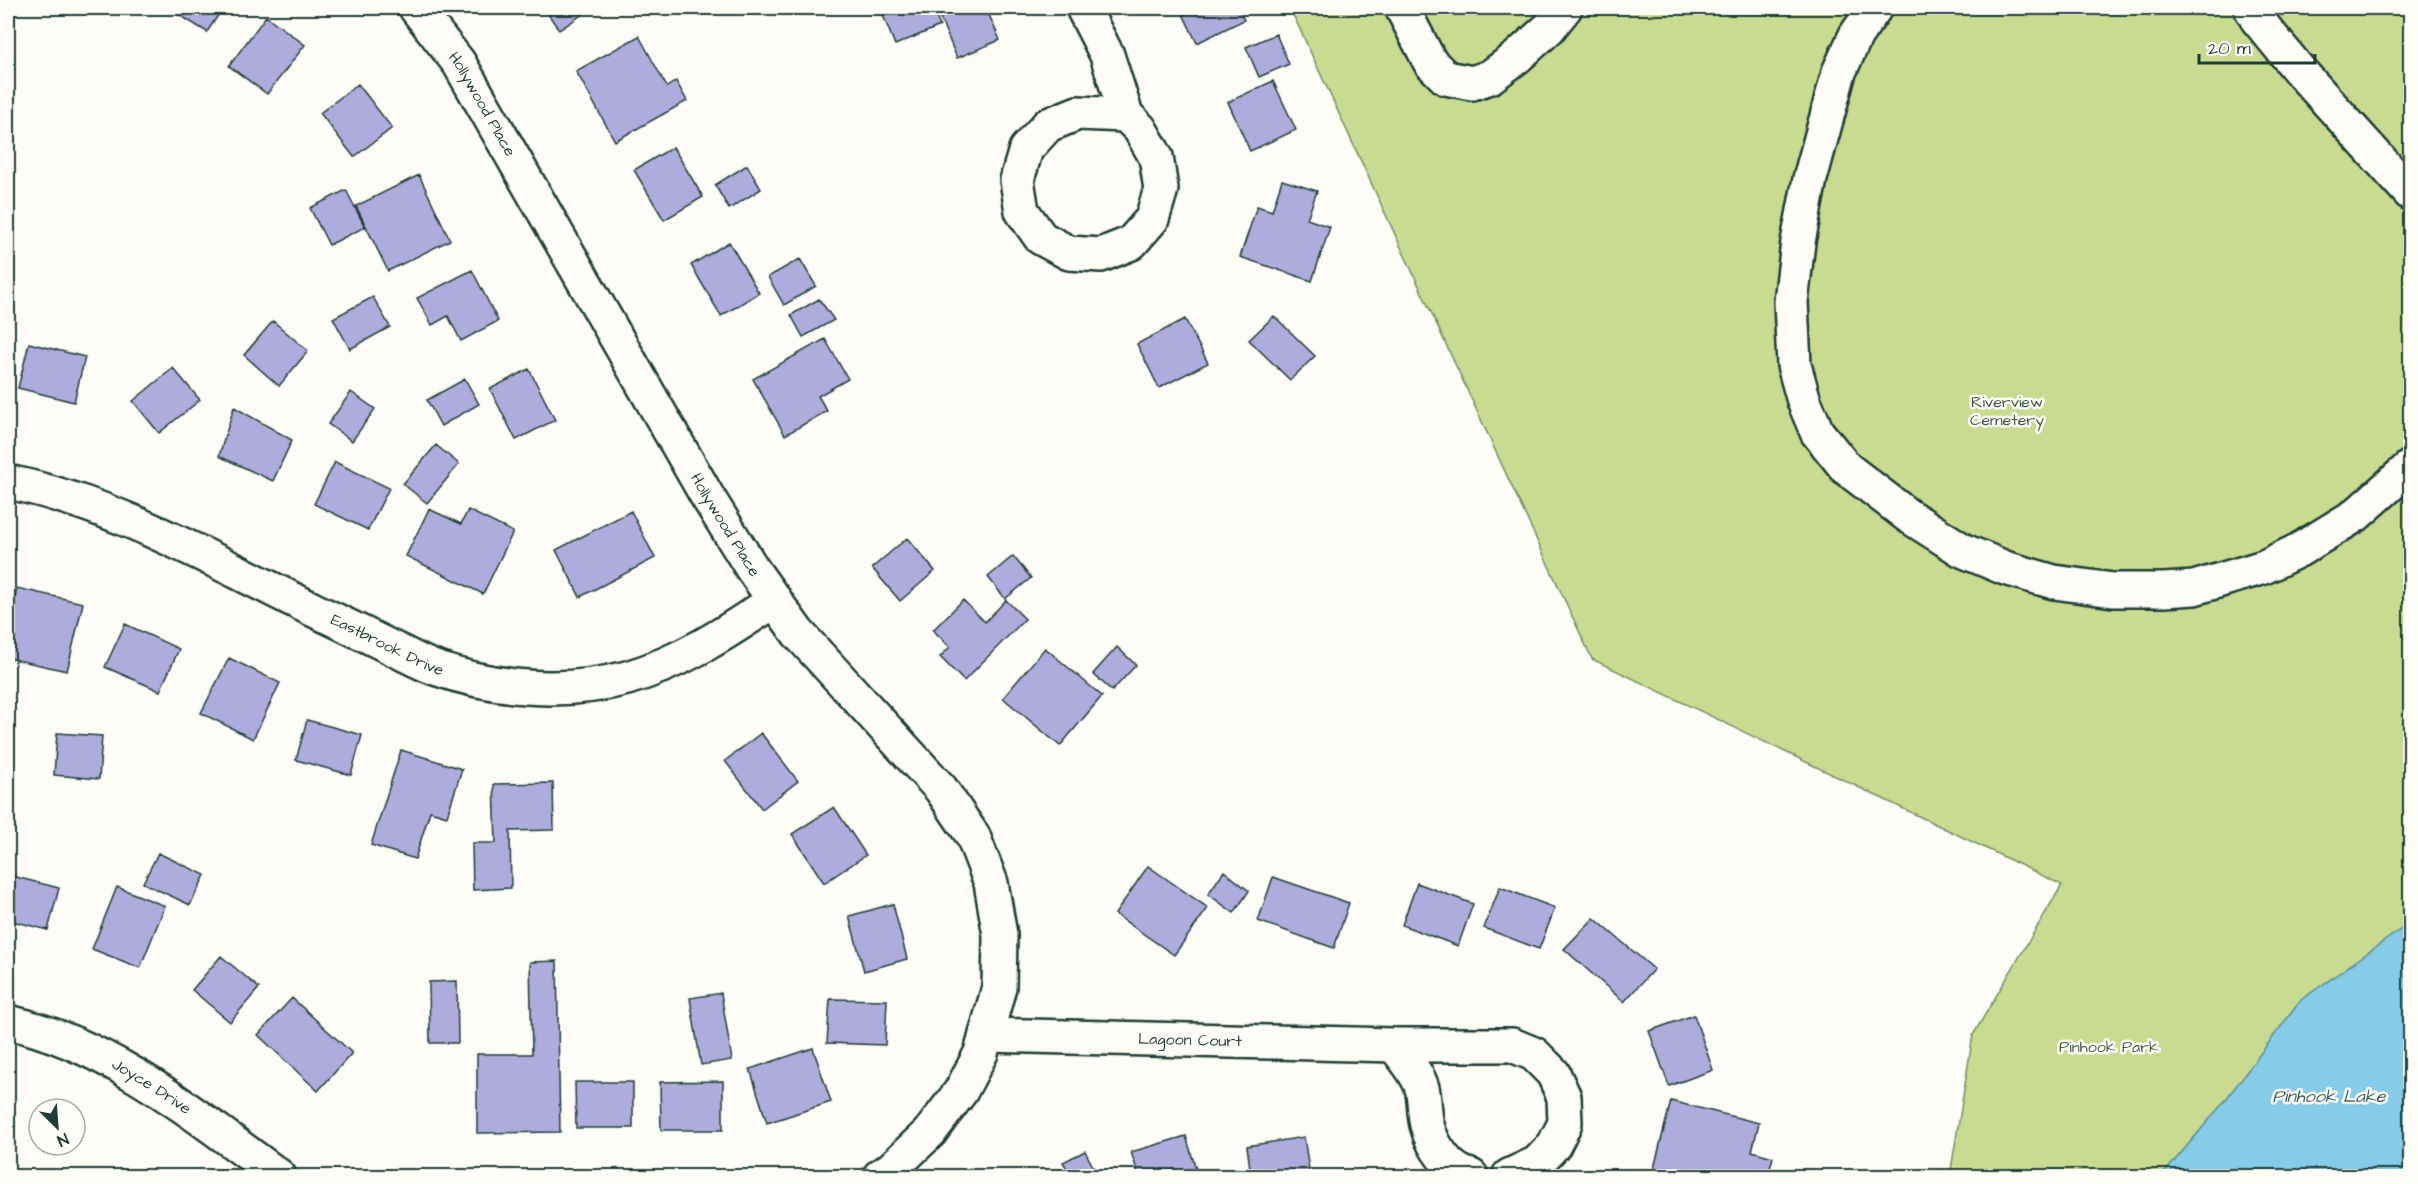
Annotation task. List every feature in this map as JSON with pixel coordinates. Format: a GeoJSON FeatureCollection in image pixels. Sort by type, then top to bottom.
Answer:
{"type":"FeatureCollection","features":[{"type":"Feature","properties":{"kind":"street","name":"Hollywood Place"},"geometry":{"type":"LineString","coordinates":[[416,8],[459,63],[707,496],[753,570],[798,633],[941,789],[973,836],[991,883],[1000,935],[999,987],[986,1035]]}},
{"type":"Feature","properties":{"kind":"street"},"geometry":{"type":"LineString","coordinates":[[1083,8],[1107,55],[1126,115],[1140,129],[1156,157],[1161,189],[1152,219],[1131,243],[1101,255],[1069,253],[1041,238],[1022,211],[1017,180],[1026,149],[1048,125],[1078,113],[1126,115]]}},
{"type":"Feature","properties":{"kind":"street"},"geometry":{"type":"LineString","coordinates":[[1402,8],[1430,62],[1446,78],[1472,83],[1490,77],[1517,57],[1549,28],[1565,8]]}},
{"type":"Feature","properties":{"kind":"street"},"geometry":{"type":"LineString","coordinates":[[1875,8],[1856,35],[1839,72],[1810,179],[1798,242],[1791,302],[1794,365],[1804,401],[1818,432],[1846,468],[1907,515],[1952,544],[2005,568],[2054,582],[2113,590],[2164,590],[2194,588],[2264,567],[2299,550],[2356,515],[2410,467]]}},
{"type":"Feature","properties":{"kind":"street"},"geometry":{"type":"LineString","coordinates":[[2251,8],[2257,19],[2299,69],[2410,193]]}},
{"type":"Feature","properties":{"kind":"street","name":"Eastbrook Drive"},"geometry":{"type":"LineString","coordinates":[[8,482],[82,503],[154,532],[434,668],[487,682],[520,687],[569,687],[626,678],[679,659],[725,634],[774,600]]}},
{"type":"Feature","properties":{"kind":"street","name":"Joyce Drive"},"geometry":{"type":"LineString","coordinates":[[8,1022],[86,1049],[160,1090],[279,1176]]}},
{"type":"Feature","properties":{"kind":"street"},"geometry":{"type":"LineString","coordinates":[[880,1176],[891,1169],[930,1132],[961,1090],[981,1053],[986,1035]]}},
{"type":"Feature","properties":{"kind":"street","name":"Lagoon Court"},"geometry":{"type":"LineString","coordinates":[[986,1035],[1394,1045],[1512,1045],[1534,1054],[1553,1072],[1564,1097],[1565,1123],[1554,1145],[1537,1163],[1509,1176]]}},
{"type":"Feature","properties":{"kind":"street"},"geometry":{"type":"LineString","coordinates":[[1394,1045],[1422,1088],[1427,1126],[1438,1152],[1456,1169],[1471,1176]]}},
{"type":"Feature","properties":{"kind":"green space","name":"Riverview Cemetery"},"geometry":{"type":"Polygon","coordinates":[[[1290,8],[2410,8],[2410,923],[2301,1000],[2224,1102],[2162,1176],[1950,1176],[1973,1035],[2062,885],[1592,659],[1290,8]]]}},
{"type":"Feature","properties":{"kind":"water","name":"Pinhook Lake"},"geometry":{"type":"Polygon","coordinates":[[[2410,923],[2410,1176],[2162,1176],[2224,1102],[2301,1000],[2410,923]]]}},
{"type":"Feature","properties":{"kind":"building"},"geometry":{"type":"Polygon","coordinates":[[[168,8],[223,8],[207,32],[168,8]]]}},
{"type":"Feature","properties":{"kind":"building"},"geometry":{"type":"Polygon","coordinates":[[[544,8],[592,8],[559,30],[544,8]]]}},
{"type":"Feature","properties":{"kind":"building"},"geometry":{"type":"Polygon","coordinates":[[[880,8],[932,8],[940,26],[895,45],[880,8]]]}},
{"type":"Feature","properties":{"kind":"building"},"geometry":{"type":"Polygon","coordinates":[[[964,8],[986,8],[1000,40],[957,58],[940,18],[964,8]]]}},
{"type":"Feature","properties":{"kind":"building"},"geometry":{"type":"Polygon","coordinates":[[[1180,8],[1238,8],[1244,20],[1197,43],[1180,8]]]}},
{"type":"Feature","properties":{"kind":"building"},"geometry":{"type":"Polygon","coordinates":[[[266,16],[305,45],[267,94],[229,66],[266,16]]]}},
{"type":"Feature","properties":{"kind":"building"},"geometry":{"type":"Polygon","coordinates":[[[1276,34],[1289,64],[1259,77],[1246,47],[1276,34]]]}},
{"type":"Feature","properties":{"kind":"building"},"geometry":{"type":"Polygon","coordinates":[[[639,36],[667,87],[676,81],[687,101],[615,141],[576,71],[639,36]]]}},
{"type":"Feature","properties":{"kind":"building"},"geometry":{"type":"Polygon","coordinates":[[[1273,81],[1296,130],[1250,151],[1228,102],[1273,81]]]}},
{"type":"Feature","properties":{"kind":"building"},"geometry":{"type":"Polygon","coordinates":[[[358,84],[392,128],[354,157],[320,113],[358,84]]]}},
{"type":"Feature","properties":{"kind":"building"},"geometry":{"type":"Polygon","coordinates":[[[673,147],[703,197],[664,220],[634,170],[673,147]]]}},
{"type":"Feature","properties":{"kind":"building"},"geometry":{"type":"Polygon","coordinates":[[[747,165],[761,189],[729,209],[715,185],[747,165]]]}},
{"type":"Feature","properties":{"kind":"building"},"geometry":{"type":"Polygon","coordinates":[[[419,175],[450,240],[388,271],[356,206],[419,175]]]}},
{"type":"Feature","properties":{"kind":"building"},"geometry":{"type":"Polygon","coordinates":[[[1282,180],[1317,191],[1307,219],[1330,227],[1312,281],[1240,257],[1257,206],[1272,211],[1282,180]]]}},
{"type":"Feature","properties":{"kind":"building"},"geometry":{"type":"Polygon","coordinates":[[[346,190],[365,227],[329,245],[310,208],[346,190]]]}},
{"type":"Feature","properties":{"kind":"building"},"geometry":{"type":"Polygon","coordinates":[[[729,242],[759,293],[721,316],[691,265],[729,242]]]}},
{"type":"Feature","properties":{"kind":"building"},"geometry":{"type":"Polygon","coordinates":[[[800,259],[816,286],[784,305],[768,277],[800,259]]]}},
{"type":"Feature","properties":{"kind":"building"},"geometry":{"type":"Polygon","coordinates":[[[472,270],[498,321],[461,341],[448,316],[432,325],[417,298],[472,270]]]}},
{"type":"Feature","properties":{"kind":"building"},"geometry":{"type":"Polygon","coordinates":[[[373,297],[390,327],[350,349],[333,318],[373,297]]]}},
{"type":"Feature","properties":{"kind":"building"},"geometry":{"type":"Polygon","coordinates":[[[819,299],[834,320],[803,337],[791,315],[819,299]]]}},
{"type":"Feature","properties":{"kind":"building"},"geometry":{"type":"Polygon","coordinates":[[[1274,316],[1315,356],[1290,380],[1249,340],[1274,316]]]}},
{"type":"Feature","properties":{"kind":"building"},"geometry":{"type":"Polygon","coordinates":[[[1185,319],[1208,363],[1159,388],[1137,344],[1185,319]]]}},
{"type":"Feature","properties":{"kind":"building"},"geometry":{"type":"Polygon","coordinates":[[[273,321],[308,351],[279,386],[244,355],[273,321]]]}},
{"type":"Feature","properties":{"kind":"building"},"geometry":{"type":"Polygon","coordinates":[[[825,339],[848,379],[818,396],[827,411],[785,435],[753,379],[825,339]]]}},
{"type":"Feature","properties":{"kind":"building"},"geometry":{"type":"Polygon","coordinates":[[[29,343],[85,357],[74,402],[18,388],[29,343]]]}},
{"type":"Feature","properties":{"kind":"building"},"geometry":{"type":"Polygon","coordinates":[[[173,368],[200,400],[159,433],[133,401],[173,368]]]}},
{"type":"Feature","properties":{"kind":"building"},"geometry":{"type":"Polygon","coordinates":[[[529,369],[555,420],[516,440],[490,389],[529,369]]]}},
{"type":"Feature","properties":{"kind":"building"},"geometry":{"type":"Polygon","coordinates":[[[465,379],[479,404],[441,426],[427,400],[465,379]]]}},
{"type":"Feature","properties":{"kind":"building"},"geometry":{"type":"Polygon","coordinates":[[[351,392],[375,409],[352,441],[328,424],[351,392]]]}},
{"type":"Feature","properties":{"kind":"building"},"geometry":{"type":"Polygon","coordinates":[[[234,407],[292,440],[273,481],[219,456],[234,407]]]}},
{"type":"Feature","properties":{"kind":"building"},"geometry":{"type":"Polygon","coordinates":[[[436,445],[459,464],[427,503],[403,484],[436,445]]]}},
{"type":"Feature","properties":{"kind":"building"},"geometry":{"type":"Polygon","coordinates":[[[335,462],[389,488],[368,530],[314,504],[335,462]]]}},
{"type":"Feature","properties":{"kind":"building"},"geometry":{"type":"Polygon","coordinates":[[[429,509],[461,524],[468,510],[513,532],[483,594],[406,556],[429,509]]]}},
{"type":"Feature","properties":{"kind":"building"},"geometry":{"type":"Polygon","coordinates":[[[631,511],[655,558],[580,597],[556,550],[631,511]]]}},
{"type":"Feature","properties":{"kind":"building"},"geometry":{"type":"Polygon","coordinates":[[[907,538],[935,571],[900,601],[872,568],[907,538]]]}},
{"type":"Feature","properties":{"kind":"building"},"geometry":{"type":"Polygon","coordinates":[[[1013,556],[1031,578],[1005,599],[988,577],[1013,556]]]}},
{"type":"Feature","properties":{"kind":"building"},"geometry":{"type":"Polygon","coordinates":[[[17,588],[83,603],[67,671],[8,658],[8,629],[17,588]]]}},
{"type":"Feature","properties":{"kind":"building"},"geometry":{"type":"Polygon","coordinates":[[[963,600],[985,622],[1006,600],[1025,619],[964,681],[940,657],[950,647],[933,630],[963,600]]]}},
{"type":"Feature","properties":{"kind":"building"},"geometry":{"type":"Polygon","coordinates":[[[125,624],[179,649],[160,691],[105,667],[125,624]]]}},
{"type":"Feature","properties":{"kind":"building"},"geometry":{"type":"Polygon","coordinates":[[[1117,647],[1136,665],[1112,691],[1093,674],[1117,647]]]}},
{"type":"Feature","properties":{"kind":"building"},"geometry":{"type":"Polygon","coordinates":[[[1045,648],[1102,696],[1060,746],[1003,698],[1045,648]]]}},
{"type":"Feature","properties":{"kind":"building"},"geometry":{"type":"Polygon","coordinates":[[[229,658],[280,683],[253,739],[201,713],[229,658]]]}},
{"type":"Feature","properties":{"kind":"building"},"geometry":{"type":"Polygon","coordinates":[[[307,720],[362,735],[351,775],[296,760],[307,720]]]}},
{"type":"Feature","properties":{"kind":"building"},"geometry":{"type":"Polygon","coordinates":[[[57,733],[102,736],[99,779],[54,775],[57,733]]]}},
{"type":"Feature","properties":{"kind":"building"},"geometry":{"type":"Polygon","coordinates":[[[761,733],[798,781],[762,809],[725,761],[761,733]]]}},
{"type":"Feature","properties":{"kind":"building"},"geometry":{"type":"Polygon","coordinates":[[[401,750],[462,769],[447,816],[430,811],[415,859],[371,845],[401,750]]]}},
{"type":"Feature","properties":{"kind":"building"},"geometry":{"type":"Polygon","coordinates":[[[553,783],[554,830],[510,831],[511,888],[473,890],[472,843],[496,843],[494,784],[553,783]]]}},
{"type":"Feature","properties":{"kind":"building"},"geometry":{"type":"Polygon","coordinates":[[[834,807],[866,855],[824,883],[792,834],[834,807]]]}},
{"type":"Feature","properties":{"kind":"building"},"geometry":{"type":"Polygon","coordinates":[[[158,853],[205,875],[190,905],[143,883],[158,853]]]}},
{"type":"Feature","properties":{"kind":"building"},"geometry":{"type":"Polygon","coordinates":[[[1148,866],[1208,908],[1174,955],[1115,914],[1148,866]]]}},
{"type":"Feature","properties":{"kind":"building"},"geometry":{"type":"Polygon","coordinates":[[[1224,871],[1249,891],[1234,913],[1208,894],[1224,871]]]}},
{"type":"Feature","properties":{"kind":"building"},"geometry":{"type":"Polygon","coordinates":[[[8,875],[59,888],[48,930],[8,920],[8,875]]]}},
{"type":"Feature","properties":{"kind":"building"},"geometry":{"type":"Polygon","coordinates":[[[1273,877],[1349,903],[1334,948],[1258,921],[1273,877]]]}},
{"type":"Feature","properties":{"kind":"building"},"geometry":{"type":"Polygon","coordinates":[[[1417,883],[1473,904],[1458,946],[1402,925],[1417,883]]]}},
{"type":"Feature","properties":{"kind":"building"},"geometry":{"type":"Polygon","coordinates":[[[117,887],[165,906],[140,968],[92,949],[117,887]]]}},
{"type":"Feature","properties":{"kind":"building"},"geometry":{"type":"Polygon","coordinates":[[[1500,887],[1555,908],[1539,949],[1484,928],[1500,887]]]}},
{"type":"Feature","properties":{"kind":"building"},"geometry":{"type":"Polygon","coordinates":[[[893,904],[907,959],[864,971],[849,916],[893,904]]]}},
{"type":"Feature","properties":{"kind":"building"},"geometry":{"type":"Polygon","coordinates":[[[1594,918],[1654,969],[1624,1002],[1564,949],[1594,918]]]}},
{"type":"Feature","properties":{"kind":"building"},"geometry":{"type":"Polygon","coordinates":[[[221,956],[259,988],[230,1022],[192,990],[221,956]]]}},
{"type":"Feature","properties":{"kind":"building"},"geometry":{"type":"Polygon","coordinates":[[[557,961],[560,1132],[477,1133],[477,1054],[532,1054],[530,962],[557,961]]]}},
{"type":"Feature","properties":{"kind":"building"},"geometry":{"type":"Polygon","coordinates":[[[457,981],[458,1043],[430,1043],[429,982],[457,981]]]}},
{"type":"Feature","properties":{"kind":"building"},"geometry":{"type":"Polygon","coordinates":[[[721,993],[732,1060],[701,1065],[690,998],[721,993]]]}},
{"type":"Feature","properties":{"kind":"building"},"geometry":{"type":"Polygon","coordinates":[[[292,998],[352,1053],[318,1091],[258,1035],[292,998]]]}},
{"type":"Feature","properties":{"kind":"building"},"geometry":{"type":"Polygon","coordinates":[[[830,999],[887,1000],[885,1045],[827,1043],[830,999]]]}},
{"type":"Feature","properties":{"kind":"building"},"geometry":{"type":"Polygon","coordinates":[[[1694,1015],[1713,1070],[1669,1086],[1649,1031],[1694,1015]]]}},
{"type":"Feature","properties":{"kind":"building"},"geometry":{"type":"Polygon","coordinates":[[[813,1048],[831,1102],[767,1123],[750,1069],[813,1048]]]}},
{"type":"Feature","properties":{"kind":"building"},"geometry":{"type":"Polygon","coordinates":[[[723,1081],[723,1130],[661,1130],[660,1082],[723,1081]]]}},
{"type":"Feature","properties":{"kind":"building"},"geometry":{"type":"Polygon","coordinates":[[[575,1082],[633,1082],[633,1128],[576,1128],[575,1082]]]}},
{"type":"Feature","properties":{"kind":"building"},"geometry":{"type":"Polygon","coordinates":[[[1671,1101],[1759,1123],[1752,1151],[1773,1157],[1768,1176],[1652,1176],[1671,1101]]]}},
{"type":"Feature","properties":{"kind":"building"},"geometry":{"type":"Polygon","coordinates":[[[1186,1136],[1198,1176],[1139,1176],[1131,1152],[1186,1136]]]}},
{"type":"Feature","properties":{"kind":"building"},"geometry":{"type":"Polygon","coordinates":[[[1304,1137],[1310,1176],[1251,1176],[1247,1146],[1304,1137]]]}},
{"type":"Feature","properties":{"kind":"building"},"geometry":{"type":"Polygon","coordinates":[[[1085,1151],[1098,1176],[1056,1176],[1068,1170],[1063,1162],[1085,1151]]]}},
{"type":"Feature","properties":{"kind":"park label","name":"Pinhook Park"},"geometry":{"type":"Point","coordinates":[2109,1047]}}]}
